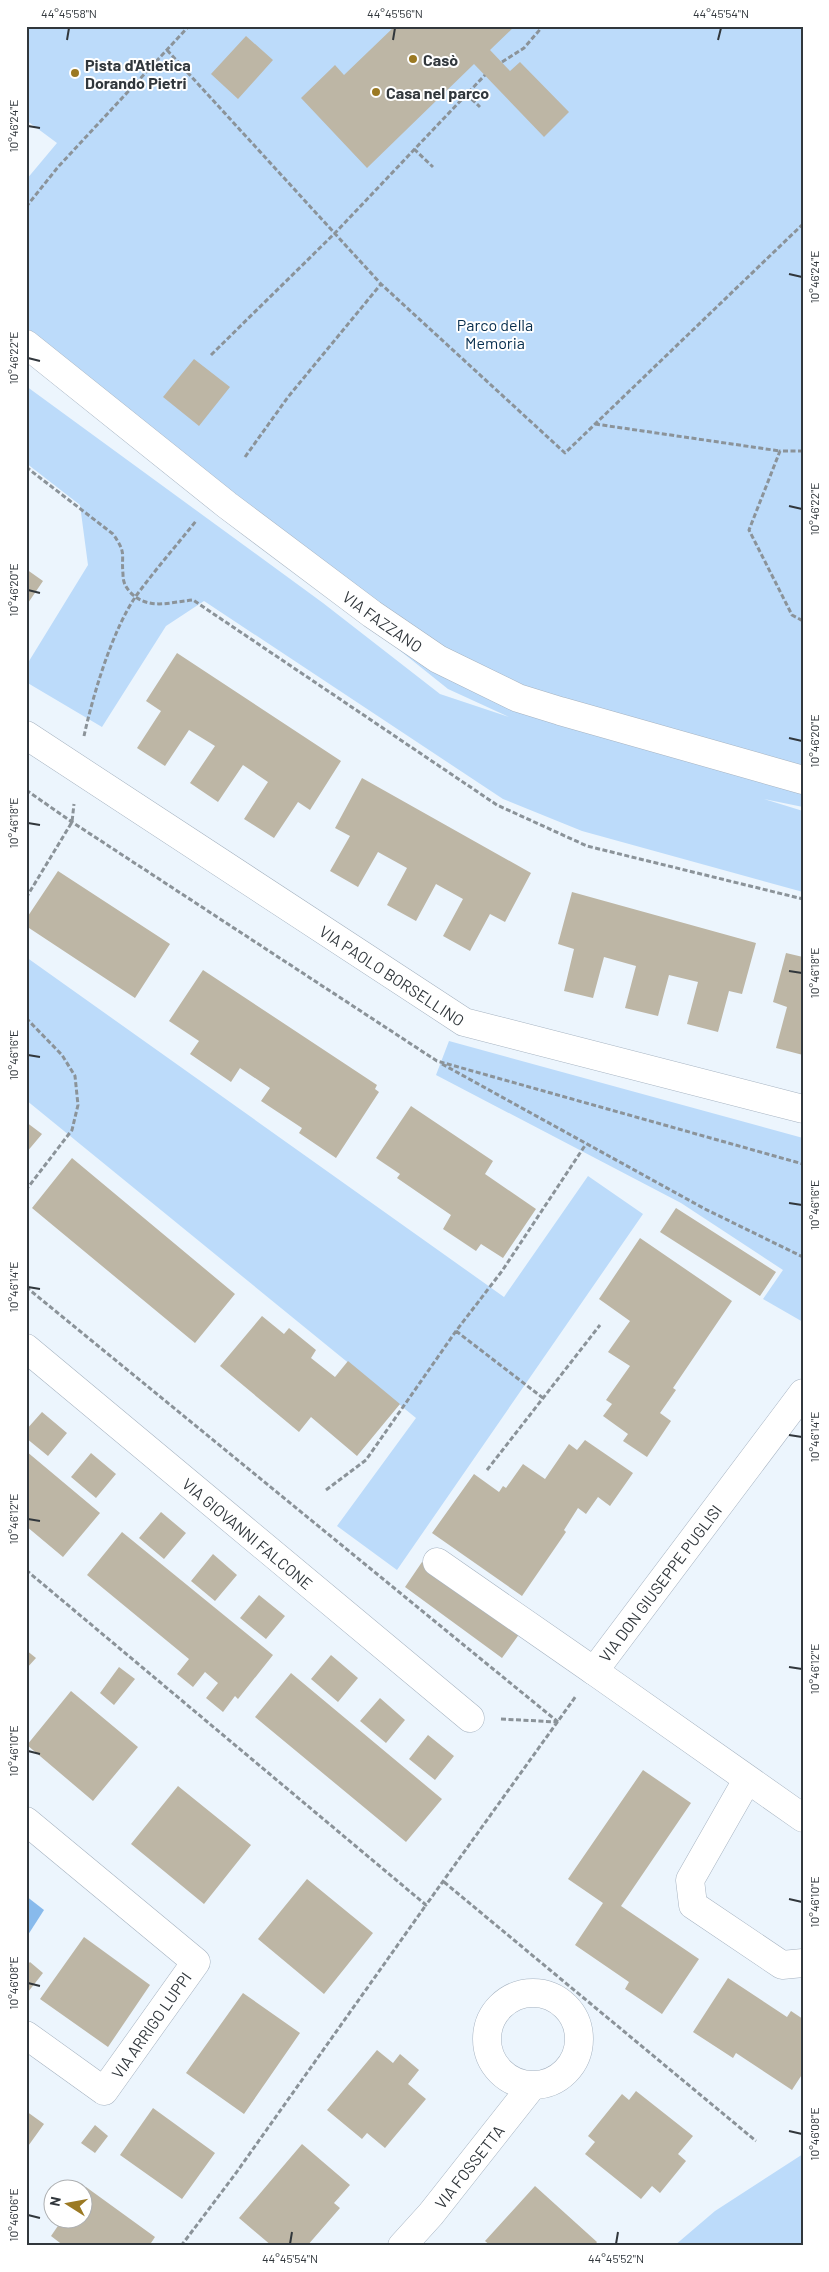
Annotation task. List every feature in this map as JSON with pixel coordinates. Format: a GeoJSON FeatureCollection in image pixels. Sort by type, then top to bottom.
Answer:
{"type":"FeatureCollection","features":[{"type":"Feature","properties":{"kind":"street","name":"VIA FAZZANO"},"geometry":{"type":"LineString","coordinates":[[26,344],[227,505],[372,614],[438,659],[518,698],[551,709],[803,780]]}},
{"type":"Feature","properties":{"kind":"street","name":"VIA PAOLO BORSELLINO"},"geometry":{"type":"LineString","coordinates":[[26,735],[464,1022],[803,1109]]}},
{"type":"Feature","properties":{"kind":"street","name":"VIA GIOVANNI FALCONE"},"geometry":{"type":"LineString","coordinates":[[26,1348],[470,1718]]}},
{"type":"Feature","properties":{"kind":"street","name":"VIA DON GIUSEPPE PUGLISI"},"geometry":{"type":"LineString","coordinates":[[803,1393],[594,1671],[803,1818]]}},
{"type":"Feature","properties":{"kind":"street"},"geometry":{"type":"LineString","coordinates":[[437,1562],[594,1671]]}},
{"type":"Feature","properties":{"kind":"street"},"geometry":{"type":"LineString","coordinates":[[747,1780],[690,1880],[692,1905],[782,1965],[803,1963]]}},
{"type":"Feature","properties":{"kind":"street","name":"VIA ARRIGO LUPPI"},"geometry":{"type":"LineString","coordinates":[[26,1821],[196,1962],[104,2091],[26,2035]]}},
{"type":"Feature","properties":{"kind":"street","name":"VIA FOSSETTA"},"geometry":{"type":"LineString","coordinates":[[402,2246],[431,2214],[532,2086]]}},
{"type":"Feature","properties":{"kind":"path"},"geometry":{"type":"LineString","coordinates":[[26,208],[58,167],[189,26]]}},
{"type":"Feature","properties":{"kind":"path"},"geometry":{"type":"LineString","coordinates":[[502,62],[524,48],[543,26]]}},
{"type":"Feature","properties":{"kind":"path"},"geometry":{"type":"LineString","coordinates":[[167,50],[381,284],[565,453],[803,224]]}},
{"type":"Feature","properties":{"kind":"path"},"geometry":{"type":"LineString","coordinates":[[211,355],[335,233],[484,75]]}},
{"type":"Feature","properties":{"kind":"path"},"geometry":{"type":"LineString","coordinates":[[466,94],[480,107]]}},
{"type":"Feature","properties":{"kind":"path"},"geometry":{"type":"LineString","coordinates":[[414,149],[433,167]]}},
{"type":"Feature","properties":{"kind":"path"},"geometry":{"type":"LineString","coordinates":[[245,457],[288,397],[381,284]]}},
{"type":"Feature","properties":{"kind":"path"},"geometry":{"type":"LineString","coordinates":[[595,424],[780,451],[803,451]]}},
{"type":"Feature","properties":{"kind":"path"},"geometry":{"type":"LineString","coordinates":[[780,451],[749,530],[792,615],[803,621]]}},
{"type":"Feature","properties":{"kind":"path"},"geometry":{"type":"LineString","coordinates":[[26,467],[113,534],[122,547],[125,586],[136,597],[143,602],[157,605],[193,600],[497,805],[587,846],[803,899]]}},
{"type":"Feature","properties":{"kind":"path"},"geometry":{"type":"LineString","coordinates":[[26,898],[72,822],[77,770],[88,717],[118,631],[136,597],[197,521]]}},
{"type":"Feature","properties":{"kind":"path"},"geometry":{"type":"LineString","coordinates":[[26,1018],[62,1055],[75,1076],[78,1105],[72,1130],[26,1190]]}},
{"type":"Feature","properties":{"kind":"path"},"geometry":{"type":"LineString","coordinates":[[437,1061],[705,1209],[803,1257]]}},
{"type":"Feature","properties":{"kind":"path"},"geometry":{"type":"LineString","coordinates":[[326,1490],[366,1460],[456,1331],[502,1272],[586,1144]]}},
{"type":"Feature","properties":{"kind":"path"},"geometry":{"type":"LineString","coordinates":[[26,1287],[558,1722]]}},
{"type":"Feature","properties":{"kind":"path"},"geometry":{"type":"LineString","coordinates":[[487,1470],[600,1325]]}},
{"type":"Feature","properties":{"kind":"path"},"geometry":{"type":"LineString","coordinates":[[456,1331],[544,1398]]}},
{"type":"Feature","properties":{"kind":"path"},"geometry":{"type":"LineString","coordinates":[[26,1570],[426,1905]]}},
{"type":"Feature","properties":{"kind":"path"},"geometry":{"type":"LineString","coordinates":[[181,2246],[236,2173],[594,1671]]}},
{"type":"Feature","properties":{"kind":"path"},"geometry":{"type":"LineString","coordinates":[[470,1718],[558,1722]]}},
{"type":"Feature","properties":{"kind":"path"},"geometry":{"type":"LineString","coordinates":[[444,1882],[756,2141]]}},
{"type":"Feature","properties":{"kind":"green space","name":"Parco della Memoria"},"geometry":{"type":"Polygon","coordinates":[[[26,26],[803,26],[803,807],[764,799],[803,811],[803,892],[582,831],[503,799],[204,601],[166,626],[102,727],[26,682],[26,666],[88,565],[80,505],[26,463],[26,386],[323,603],[440,694],[509,717],[448,689],[222,508],[26,343],[26,180],[57,143],[26,120],[26,26]]]}},
{"type":"Feature","properties":{"kind":"green space"},"geometry":{"type":"Polygon","coordinates":[[[26,957],[504,1297],[588,1176],[643,1214],[397,1570],[337,1526],[416,1418],[26,1100],[26,957]]]}},
{"type":"Feature","properties":{"kind":"green space"},"geometry":{"type":"Polygon","coordinates":[[[449,1041],[803,1138],[803,1322],[763,1299],[783,1270],[681,1203],[436,1075],[449,1041]]]}},
{"type":"Feature","properties":{"kind":"green space"},"geometry":{"type":"Polygon","coordinates":[[[803,2154],[803,2246],[674,2246],[715,2211],[803,2154]]]}},
{"type":"Feature","properties":{"kind":"shaded area"},"geometry":{"type":"Polygon","coordinates":[[[26,1896],[44,1910],[26,1938],[26,1896]]]}},
{"type":"Feature","properties":{"kind":"building","name":"Casa nel parco"},"geometry":{"type":"Polygon","coordinates":[[[395,26],[515,26],[490,50],[510,71],[520,62],[569,112],[544,137],[474,64],[367,168],[301,98],[335,65],[344,75],[395,26]]]}},
{"type":"Feature","properties":{"kind":"building"},"geometry":{"type":"Polygon","coordinates":[[[246,36],[273,60],[238,99],[211,74],[246,36]]]}},
{"type":"Feature","properties":{"kind":"building"},"geometry":{"type":"Polygon","coordinates":[[[194,359],[230,387],[199,426],[163,397],[194,359]]]}},
{"type":"Feature","properties":{"kind":"building"},"geometry":{"type":"Polygon","coordinates":[[[26,569],[43,581],[26,606],[26,569]]]}},
{"type":"Feature","properties":{"kind":"building"},"geometry":{"type":"Polygon","coordinates":[[[177,653],[341,761],[310,810],[298,802],[274,838],[244,819],[268,782],[243,765],[218,802],[190,783],[215,746],[189,730],[165,766],[137,748],[161,711],[146,701],[177,653]]]}},
{"type":"Feature","properties":{"kind":"building"},"geometry":{"type":"Polygon","coordinates":[[[362,778],[531,873],[505,922],[490,914],[470,951],[443,936],[463,899],[436,884],[416,921],[387,905],[407,868],[378,852],[358,887],[330,871],[350,836],[335,828],[362,778]]]}},
{"type":"Feature","properties":{"kind":"building"},"geometry":{"type":"Polygon","coordinates":[[[58,871],[170,944],[135,998],[26,926],[26,919],[58,871]]]}},
{"type":"Feature","properties":{"kind":"building"},"geometry":{"type":"Polygon","coordinates":[[[572,892],[756,943],[742,994],[729,991],[718,1032],[687,1024],[698,982],[669,975],[658,1016],[625,1008],[636,966],[604,957],[593,998],[564,991],[574,949],[558,944],[572,892]]]}},
{"type":"Feature","properties":{"kind":"building"},"geometry":{"type":"Polygon","coordinates":[[[786,953],[803,957],[803,1055],[776,1048],[787,1007],[773,1002],[786,953]]]}},
{"type":"Feature","properties":{"kind":"building"},"geometry":{"type":"Polygon","coordinates":[[[203,970],[377,1085],[375,1089],[379,1092],[336,1158],[299,1133],[302,1128],[261,1101],[270,1088],[240,1068],[231,1082],[190,1054],[199,1041],[169,1021],[203,970]]]}},
{"type":"Feature","properties":{"kind":"building"},"geometry":{"type":"Polygon","coordinates":[[[411,1106],[493,1161],[485,1174],[536,1209],[503,1258],[481,1244],[476,1251],[443,1229],[451,1215],[397,1178],[400,1174],[376,1158],[411,1106]]]}},
{"type":"Feature","properties":{"kind":"building"},"geometry":{"type":"Polygon","coordinates":[[[26,1122],[42,1134],[26,1153],[26,1122]]]}},
{"type":"Feature","properties":{"kind":"building"},"geometry":{"type":"Polygon","coordinates":[[[72,1158],[235,1294],[195,1343],[32,1208],[72,1158]]]}},
{"type":"Feature","properties":{"kind":"building"},"geometry":{"type":"Polygon","coordinates":[[[676,1208],[776,1272],[760,1296],[660,1232],[676,1208]]]}},
{"type":"Feature","properties":{"kind":"building"},"geometry":{"type":"Polygon","coordinates":[[[640,1238],[732,1301],[673,1388],[676,1390],[660,1413],[671,1421],[647,1457],[623,1441],[628,1434],[603,1416],[612,1404],[606,1400],[630,1366],[608,1352],[630,1321],[599,1299],[640,1238]]]}},
{"type":"Feature","properties":{"kind":"building"},"geometry":{"type":"Polygon","coordinates":[[[262,1316],[284,1334],[289,1328],[316,1350],[311,1358],[335,1377],[348,1361],[400,1404],[357,1456],[311,1417],[299,1432],[220,1366],[262,1316]]]}},
{"type":"Feature","properties":{"kind":"building"},"geometry":{"type":"Polygon","coordinates":[[[42,1412],[67,1433],[48,1456],[26,1438],[26,1430],[42,1412]]]}},
{"type":"Feature","properties":{"kind":"building"},"geometry":{"type":"Polygon","coordinates":[[[585,1440],[633,1473],[610,1506],[598,1497],[586,1514],[578,1508],[564,1530],[566,1532],[522,1596],[432,1533],[474,1474],[499,1492],[503,1486],[506,1488],[523,1464],[545,1479],[569,1444],[577,1450],[585,1440]]]}},
{"type":"Feature","properties":{"kind":"building"},"geometry":{"type":"Polygon","coordinates":[[[26,1451],[100,1513],[63,1557],[26,1526],[26,1451]]]}},
{"type":"Feature","properties":{"kind":"building"},"geometry":{"type":"Polygon","coordinates":[[[91,1453],[116,1474],[96,1498],[71,1477],[91,1453]]]}},
{"type":"Feature","properties":{"kind":"building"},"geometry":{"type":"Polygon","coordinates":[[[161,1512],[186,1533],[164,1559],[139,1538],[161,1512]]]}},
{"type":"Feature","properties":{"kind":"building"},"geometry":{"type":"Polygon","coordinates":[[[122,1532],[273,1655],[238,1699],[235,1696],[223,1712],[206,1698],[218,1683],[205,1672],[193,1687],[177,1674],[189,1659],[87,1575],[122,1532]]]}},
{"type":"Feature","properties":{"kind":"building"},"geometry":{"type":"Polygon","coordinates":[[[213,1554],[237,1575],[215,1601],[191,1581],[213,1554]]]}},
{"type":"Feature","properties":{"kind":"building"},"geometry":{"type":"Polygon","coordinates":[[[422,1562],[520,1633],[502,1658],[405,1587],[422,1562]]]}},
{"type":"Feature","properties":{"kind":"building"},"geometry":{"type":"Polygon","coordinates":[[[259,1595],[285,1616],[266,1639],[240,1618],[259,1595]]]}},
{"type":"Feature","properties":{"kind":"building"},"geometry":{"type":"Polygon","coordinates":[[[26,1650],[36,1658],[26,1669],[26,1650]]]}},
{"type":"Feature","properties":{"kind":"building"},"geometry":{"type":"Polygon","coordinates":[[[331,1655],[358,1678],[338,1702],[311,1679],[331,1655]]]}},
{"type":"Feature","properties":{"kind":"building"},"geometry":{"type":"Polygon","coordinates":[[[119,1667],[135,1679],[114,1705],[100,1693],[119,1667]]]}},
{"type":"Feature","properties":{"kind":"building"},"geometry":{"type":"Polygon","coordinates":[[[291,1673],[442,1799],[406,1842],[255,1717],[291,1673]]]}},
{"type":"Feature","properties":{"kind":"building"},"geometry":{"type":"Polygon","coordinates":[[[71,1691],[138,1747],[93,1801],[27,1745],[71,1691]]]}},
{"type":"Feature","properties":{"kind":"building"},"geometry":{"type":"Polygon","coordinates":[[[380,1698],[405,1720],[386,1743],[360,1721],[380,1698]]]}},
{"type":"Feature","properties":{"kind":"building"},"geometry":{"type":"Polygon","coordinates":[[[428,1735],[454,1756],[435,1780],[409,1759],[428,1735]]]}},
{"type":"Feature","properties":{"kind":"building"},"geometry":{"type":"Polygon","coordinates":[[[643,1770],[691,1803],[621,1906],[699,1959],[662,2014],[625,1989],[629,1982],[575,1945],[603,1903],[568,1879],[643,1770]]]}},
{"type":"Feature","properties":{"kind":"building"},"geometry":{"type":"Polygon","coordinates":[[[178,1786],[251,1845],[204,1904],[131,1844],[178,1786]]]}},
{"type":"Feature","properties":{"kind":"building"},"geometry":{"type":"Polygon","coordinates":[[[307,1879],[373,1933],[324,1994],[258,1939],[307,1879]]]}},
{"type":"Feature","properties":{"kind":"building"},"geometry":{"type":"Polygon","coordinates":[[[84,1937],[150,1985],[108,2047],[40,1999],[84,1937]]]}},
{"type":"Feature","properties":{"kind":"building"},"geometry":{"type":"Polygon","coordinates":[[[30,1962],[43,1973],[28,1992],[26,1966],[30,1962]]]}},
{"type":"Feature","properties":{"kind":"building"},"geometry":{"type":"Polygon","coordinates":[[[728,1978],[787,2017],[791,2011],[803,2019],[803,2073],[792,2090],[736,2053],[733,2058],[693,2032],[728,1978]]]}},
{"type":"Feature","properties":{"kind":"building"},"geometry":{"type":"Polygon","coordinates":[[[243,1993],[300,2033],[244,2114],[186,2073],[243,1993]]]}},
{"type":"Feature","properties":{"kind":"building"},"geometry":{"type":"Polygon","coordinates":[[[377,2050],[393,2063],[400,2054],[419,2070],[408,2084],[426,2099],[385,2148],[367,2133],[362,2139],[327,2110],[377,2050]]]}},
{"type":"Feature","properties":{"kind":"building"},"geometry":{"type":"Polygon","coordinates":[[[636,2091],[693,2136],[678,2154],[686,2161],[660,2193],[652,2186],[641,2199],[585,2154],[595,2142],[588,2136],[622,2094],[629,2100],[636,2091]]]}},
{"type":"Feature","properties":{"kind":"building"},"geometry":{"type":"Polygon","coordinates":[[[153,2108],[215,2153],[182,2199],[120,2155],[153,2108]]]}},
{"type":"Feature","properties":{"kind":"building"},"geometry":{"type":"Polygon","coordinates":[[[26,2111],[44,2124],[26,2149],[26,2111]]]}},
{"type":"Feature","properties":{"kind":"building"},"geometry":{"type":"Polygon","coordinates":[[[95,2125],[108,2136],[95,2153],[81,2143],[95,2125]]]}},
{"type":"Feature","properties":{"kind":"building"},"geometry":{"type":"Polygon","coordinates":[[[302,2144],[350,2185],[334,2203],[340,2208],[307,2246],[302,2243],[300,2246],[272,2246],[239,2218],[302,2144]]]}},
{"type":"Feature","properties":{"kind":"building"},"geometry":{"type":"Polygon","coordinates":[[[535,2186],[597,2242],[594,2246],[491,2246],[485,2241],[535,2186]]]}},
{"type":"Feature","properties":{"kind":"building"},"geometry":{"type":"Polygon","coordinates":[[[92,2191],[155,2237],[149,2246],[64,2246],[51,2236],[55,2230],[92,2230],[92,2191]]]}},
{"type":"Feature","properties":{"kind":"place","name":"Casò"},"geometry":{"type":"Point","coordinates":[413,59]}},
{"type":"Feature","properties":{"kind":"place","name":"Pista d'Atletica Dorando Pietri"},"geometry":{"type":"Point","coordinates":[75,73]}},
{"type":"Feature","properties":{"kind":"place","name":"Casa nel parco"},"geometry":{"type":"Point","coordinates":[376,92]}}]}
